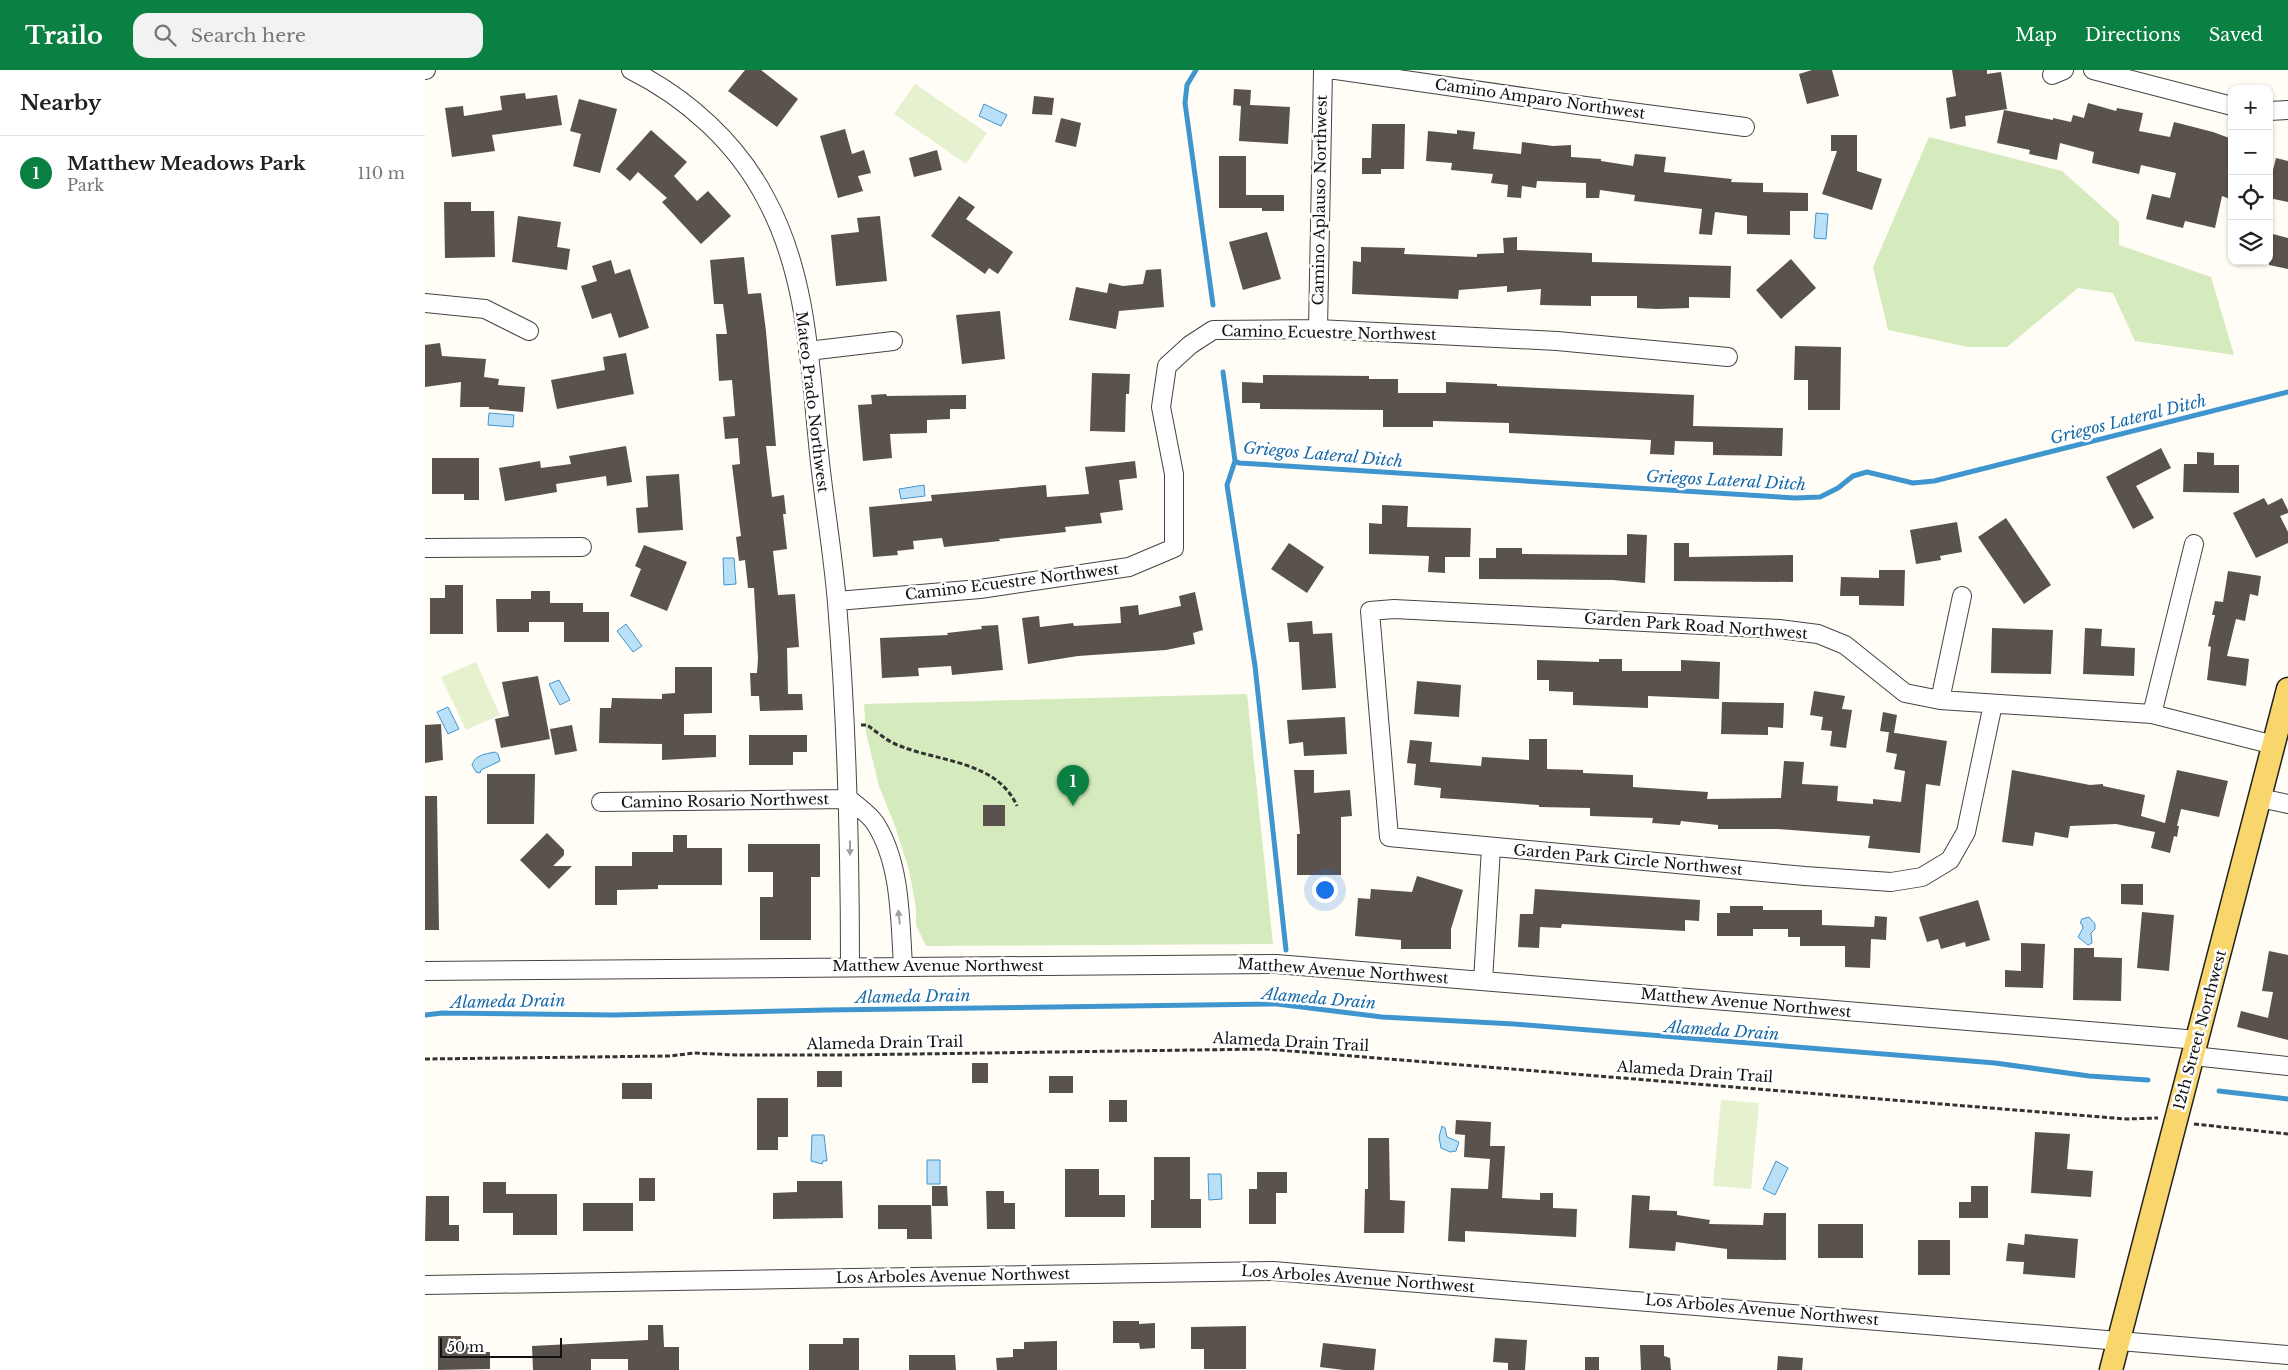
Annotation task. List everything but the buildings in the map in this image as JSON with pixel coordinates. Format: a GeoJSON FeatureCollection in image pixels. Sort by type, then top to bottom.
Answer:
{"type":"FeatureCollection","features":[{"type":"Feature","properties":{"kind":"main road","name":"12th Street Northwest"},"geometry":{"type":"LineString","coordinates":[[2111,1370],[2288,689]]}},
{"type":"Feature","properties":{"kind":"street","name":"Mateo Prado Northwest"},"geometry":{"type":"LineString","coordinates":[[631,70],[655,82],[693,110],[735,152],[766,198],[789,255],[806,330],[837,601],[849,799],[850,966]]}},
{"type":"Feature","properties":{"kind":"street","name":"Camino Aplauso Northwest"},"geometry":{"type":"LineString","coordinates":[[1318,329],[1323,70]]}},
{"type":"Feature","properties":{"kind":"street","name":"Camino Amparo Northwest"},"geometry":{"type":"LineString","coordinates":[[1336,70],[1745,127]]}},
{"type":"Feature","properties":{"kind":"street"},"geometry":{"type":"LineString","coordinates":[[2093,70],[2228,105]]}},
{"type":"Feature","properties":{"kind":"street"},"geometry":{"type":"LineString","coordinates":[[425,303],[485,309],[529,331]]}},
{"type":"Feature","properties":{"kind":"street","name":"Camino Ecuestre Northwest"},"geometry":{"type":"LineString","coordinates":[[837,601],[980,589],[1129,567],[1174,548],[1174,474],[1161,407],[1167,366],[1189,345],[1213,330],[1318,329],[1557,341],[1729,357]]}},
{"type":"Feature","properties":{"kind":"street"},"geometry":{"type":"LineString","coordinates":[[808,351],[893,341]]}},
{"type":"Feature","properties":{"kind":"street"},"geometry":{"type":"LineString","coordinates":[[2153,714],[2194,544]]}},
{"type":"Feature","properties":{"kind":"street"},"geometry":{"type":"LineString","coordinates":[[425,548],[582,547]]}},
{"type":"Feature","properties":{"kind":"street"},"geometry":{"type":"LineString","coordinates":[[1940,700],[1962,596]]}},
{"type":"Feature","properties":{"kind":"street","name":"Garden Park Road Northwest"},"geometry":{"type":"LineString","coordinates":[[1394,609],[1779,629],[1818,634],[1845,645],[1905,693],[1940,700],[2153,714],[2274,745]]}},
{"type":"Feature","properties":{"kind":"street","name":"Garden Park Circle Northwest"},"geometry":{"type":"LineString","coordinates":[[1394,609],[1370,610],[1389,837],[1814,877],[1891,882],[1922,877],[1950,860],[1966,832],[1993,704]]}},
{"type":"Feature","properties":{"kind":"street"},"geometry":{"type":"LineString","coordinates":[[2261,798],[2288,804]]}},
{"type":"Feature","properties":{"kind":"street"},"geometry":{"type":"LineString","coordinates":[[849,799],[874,821],[891,857],[900,920],[903,966]]}},
{"type":"Feature","properties":{"kind":"street","name":"Camino Rosario Northwest"},"geometry":{"type":"LineString","coordinates":[[601,802],[849,799]]}},
{"type":"Feature","properties":{"kind":"street"},"geometry":{"type":"LineString","coordinates":[[1483,981],[1491,848]]}},
{"type":"Feature","properties":{"kind":"street","name":"Matthew Avenue Northwest"},"geometry":{"type":"LineString","coordinates":[[425,971],[1275,964],[1483,981],[2195,1048],[2288,1066]]}},
{"type":"Feature","properties":{"kind":"street","name":"Los Arboles Avenue Northwest"},"geometry":{"type":"LineString","coordinates":[[425,1285],[1273,1270],[2288,1355]]}},
{"type":"Feature","properties":{"kind":"path"},"geometry":{"type":"LineString","coordinates":[[861,725],[867,725],[901,747],[967,766],[988,775],[1006,787],[1017,806]]}},
{"type":"Feature","properties":{"kind":"path","name":"Alameda Drain Trail"},"geometry":{"type":"LineString","coordinates":[[425,1059],[670,1056],[694,1053],[845,1055],[1266,1049],[2126,1119],[2154,1117]]}},
{"type":"Feature","properties":{"kind":"path"},"geometry":{"type":"LineString","coordinates":[[2194,1124],[2288,1134]]}},
{"type":"Feature","properties":{"kind":"green space"},"geometry":{"type":"Polygon","coordinates":[[[915,84],[987,133],[966,164],[894,114],[915,84]]]}},
{"type":"Feature","properties":{"kind":"green space"},"geometry":{"type":"Polygon","coordinates":[[[1929,137],[2062,171],[2119,222],[2119,245],[2211,277],[2234,355],[2135,341],[2113,293],[2078,288],[2007,347],[1968,347],[1888,330],[1873,267],[1929,137]]]}},
{"type":"Feature","properties":{"kind":"green space"},"geometry":{"type":"Polygon","coordinates":[[[476,662],[500,715],[466,730],[441,677],[476,662]]]}},
{"type":"Feature","properties":{"kind":"green space"},"geometry":{"type":"Polygon","coordinates":[[[1247,694],[1273,944],[926,946],[916,925],[916,908],[909,870],[895,826],[879,786],[866,733],[864,704],[1247,694]]]}},
{"type":"Feature","properties":{"kind":"green space"},"geometry":{"type":"Polygon","coordinates":[[[1721,1100],[1759,1103],[1751,1189],[1713,1186],[1721,1100]]]}},
{"type":"Feature","properties":{"kind":"water"},"geometry":{"type":"Polygon","coordinates":[[[984,104],[1007,115],[1001,126],[979,116],[984,104]]]}},
{"type":"Feature","properties":{"kind":"water"},"geometry":{"type":"Polygon","coordinates":[[[1816,213],[1828,214],[1826,239],[1814,238],[1816,213]]]}},
{"type":"Feature","properties":{"kind":"water"},"geometry":{"type":"Polygon","coordinates":[[[489,413],[514,415],[513,427],[488,425],[489,413]]]}},
{"type":"Feature","properties":{"kind":"water"},"geometry":{"type":"Polygon","coordinates":[[[924,485],[925,496],[901,499],[899,489],[924,485]]]}},
{"type":"Feature","properties":{"kind":"water"},"geometry":{"type":"Polygon","coordinates":[[[723,558],[734,558],[736,584],[724,585],[723,558]]]}},
{"type":"Feature","properties":{"kind":"water"},"geometry":{"type":"Polygon","coordinates":[[[626,624],[642,646],[633,652],[617,631],[626,624]]]}},
{"type":"Feature","properties":{"kind":"water"},"geometry":{"type":"Polygon","coordinates":[[[559,680],[570,700],[560,705],[549,684],[559,680]]]}},
{"type":"Feature","properties":{"kind":"water"},"geometry":{"type":"Polygon","coordinates":[[[448,707],[459,729],[448,734],[437,712],[448,707]]]}},
{"type":"Feature","properties":{"kind":"water"},"geometry":{"type":"Polygon","coordinates":[[[495,752],[498,754],[500,761],[481,770],[480,773],[476,772],[472,765],[475,759],[495,752]]]}},
{"type":"Feature","properties":{"kind":"water"},"geometry":{"type":"Polygon","coordinates":[[[2089,917],[2095,924],[2095,929],[2091,933],[2092,943],[2088,945],[2078,937],[2083,928],[2080,923],[2082,919],[2089,917]]]}},
{"type":"Feature","properties":{"kind":"water"},"geometry":{"type":"Polygon","coordinates":[[[1442,1126],[1445,1128],[1447,1137],[1459,1142],[1456,1151],[1450,1152],[1441,1148],[1439,1137],[1442,1126]]]}},
{"type":"Feature","properties":{"kind":"water"},"geometry":{"type":"Polygon","coordinates":[[[812,1135],[824,1135],[827,1161],[823,1161],[822,1164],[811,1161],[812,1135]]]}},
{"type":"Feature","properties":{"kind":"water"},"geometry":{"type":"Polygon","coordinates":[[[927,1160],[940,1160],[940,1184],[927,1184],[927,1160]]]}},
{"type":"Feature","properties":{"kind":"water"},"geometry":{"type":"Polygon","coordinates":[[[1776,1161],[1788,1168],[1775,1195],[1763,1189],[1776,1161]]]}},
{"type":"Feature","properties":{"kind":"water"},"geometry":{"type":"Polygon","coordinates":[[[1208,1174],[1221,1174],[1222,1199],[1209,1200],[1208,1174]]]}},
{"type":"Feature","properties":{"kind":"waterway","name":"Griegos Lateral Ditch"},"geometry":{"type":"LineString","coordinates":[[1196,70],[1187,85],[1185,103],[1213,305]]}},
{"type":"Feature","properties":{"kind":"waterway","name":"Griegos Lateral Ditch"},"geometry":{"type":"LineString","coordinates":[[1223,372],[1235,461],[1239,463],[1795,498],[1820,497],[1838,488],[1853,476],[1867,472],[1913,483],[1934,481],[2288,392]]}},
{"type":"Feature","properties":{"kind":"waterway"},"geometry":{"type":"LineString","coordinates":[[1235,461],[1227,485],[1255,666],[1286,950]]}},
{"type":"Feature","properties":{"kind":"waterway","name":"Alameda Drain"},"geometry":{"type":"LineString","coordinates":[[425,1015],[442,1013],[614,1015],[1277,1004],[1382,1017],[1514,1024],[1995,1063],[2089,1076],[2148,1080]]}},
{"type":"Feature","properties":{"kind":"waterway","name":"Alameda Drain"},"geometry":{"type":"LineString","coordinates":[[2219,1091],[2288,1099]]}},
{"type":"Feature","properties":{"kind":"place","name":"Matthew Meadows Park"},"geometry":{"type":"Point","coordinates":[1073,806]}}]}
